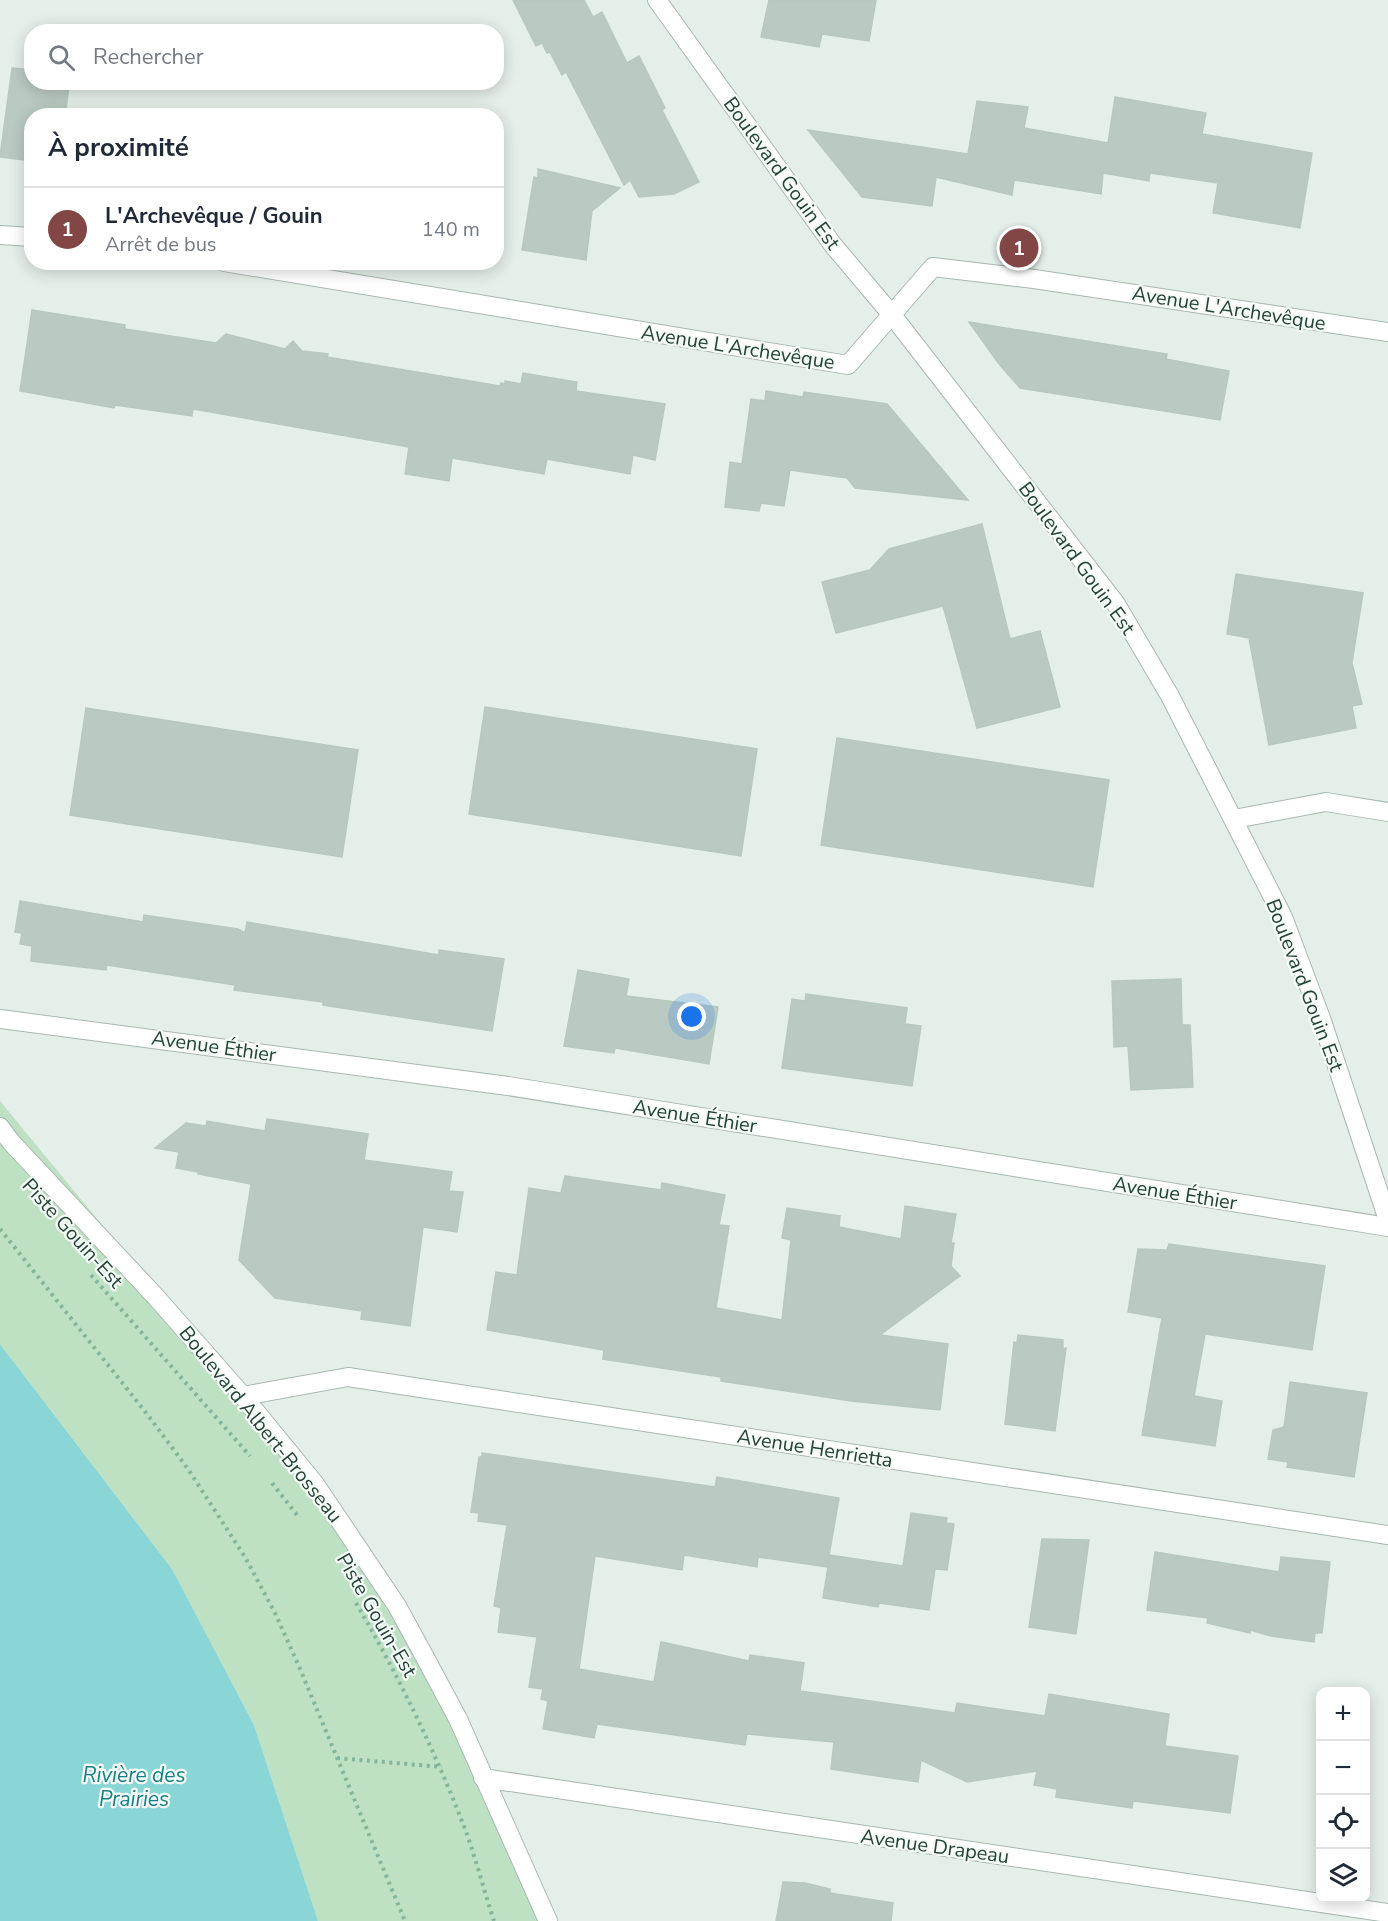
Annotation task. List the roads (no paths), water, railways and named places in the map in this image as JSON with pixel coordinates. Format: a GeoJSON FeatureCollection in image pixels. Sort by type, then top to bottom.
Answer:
{"type":"FeatureCollection","features":[{"type":"Feature","properties":{"kind":"street","name":"Boulevard Gouin Est"},"geometry":{"type":"LineString","coordinates":[[657,0],[833,245],[892,315],[1116,604],[1170,696],[1215,788],[1234,819],[1283,917],[1322,1021],[1388,1220]]}},
{"type":"Feature","properties":{"kind":"street"},"geometry":{"type":"LineString","coordinates":[[0,235],[24,236]]}},
{"type":"Feature","properties":{"kind":"street","name":"Avenue L'Archevêque"},"geometry":{"type":"LineString","coordinates":[[272,270],[848,365],[933,267],[1034,279],[1388,332]]}},
{"type":"Feature","properties":{"kind":"street"},"geometry":{"type":"LineString","coordinates":[[1234,819],[1326,802],[1388,812]]}},
{"type":"Feature","properties":{"kind":"street","name":"Avenue Éthier"},"geometry":{"type":"LineString","coordinates":[[0,1019],[508,1086],[1388,1227]]}},
{"type":"Feature","properties":{"kind":"street","name":"Boulevard Albert-Brosseau"},"geometry":{"type":"LineString","coordinates":[[0,1127],[11,1142],[155,1296],[243,1395],[315,1484],[397,1606],[458,1719],[548,1921]]}},
{"type":"Feature","properties":{"kind":"street","name":"Avenue Henrietta"},"geometry":{"type":"LineString","coordinates":[[243,1395],[348,1377],[1388,1535]]}},
{"type":"Feature","properties":{"kind":"street","name":"Avenue Drapeau"},"geometry":{"type":"LineString","coordinates":[[483,1778],[1388,1913]]}},
{"type":"Feature","properties":{"kind":"water","name":"Rivière des Prairies"},"geometry":{"type":"Polygon","coordinates":[[[0,1344],[172,1569],[254,1725],[318,1921],[0,1921],[0,1344]]]}},
{"type":"Feature","properties":{"kind":"place","name":"L'Archevêque / Gouin"},"geometry":{"type":"Point","coordinates":[1019,248]}}]}
